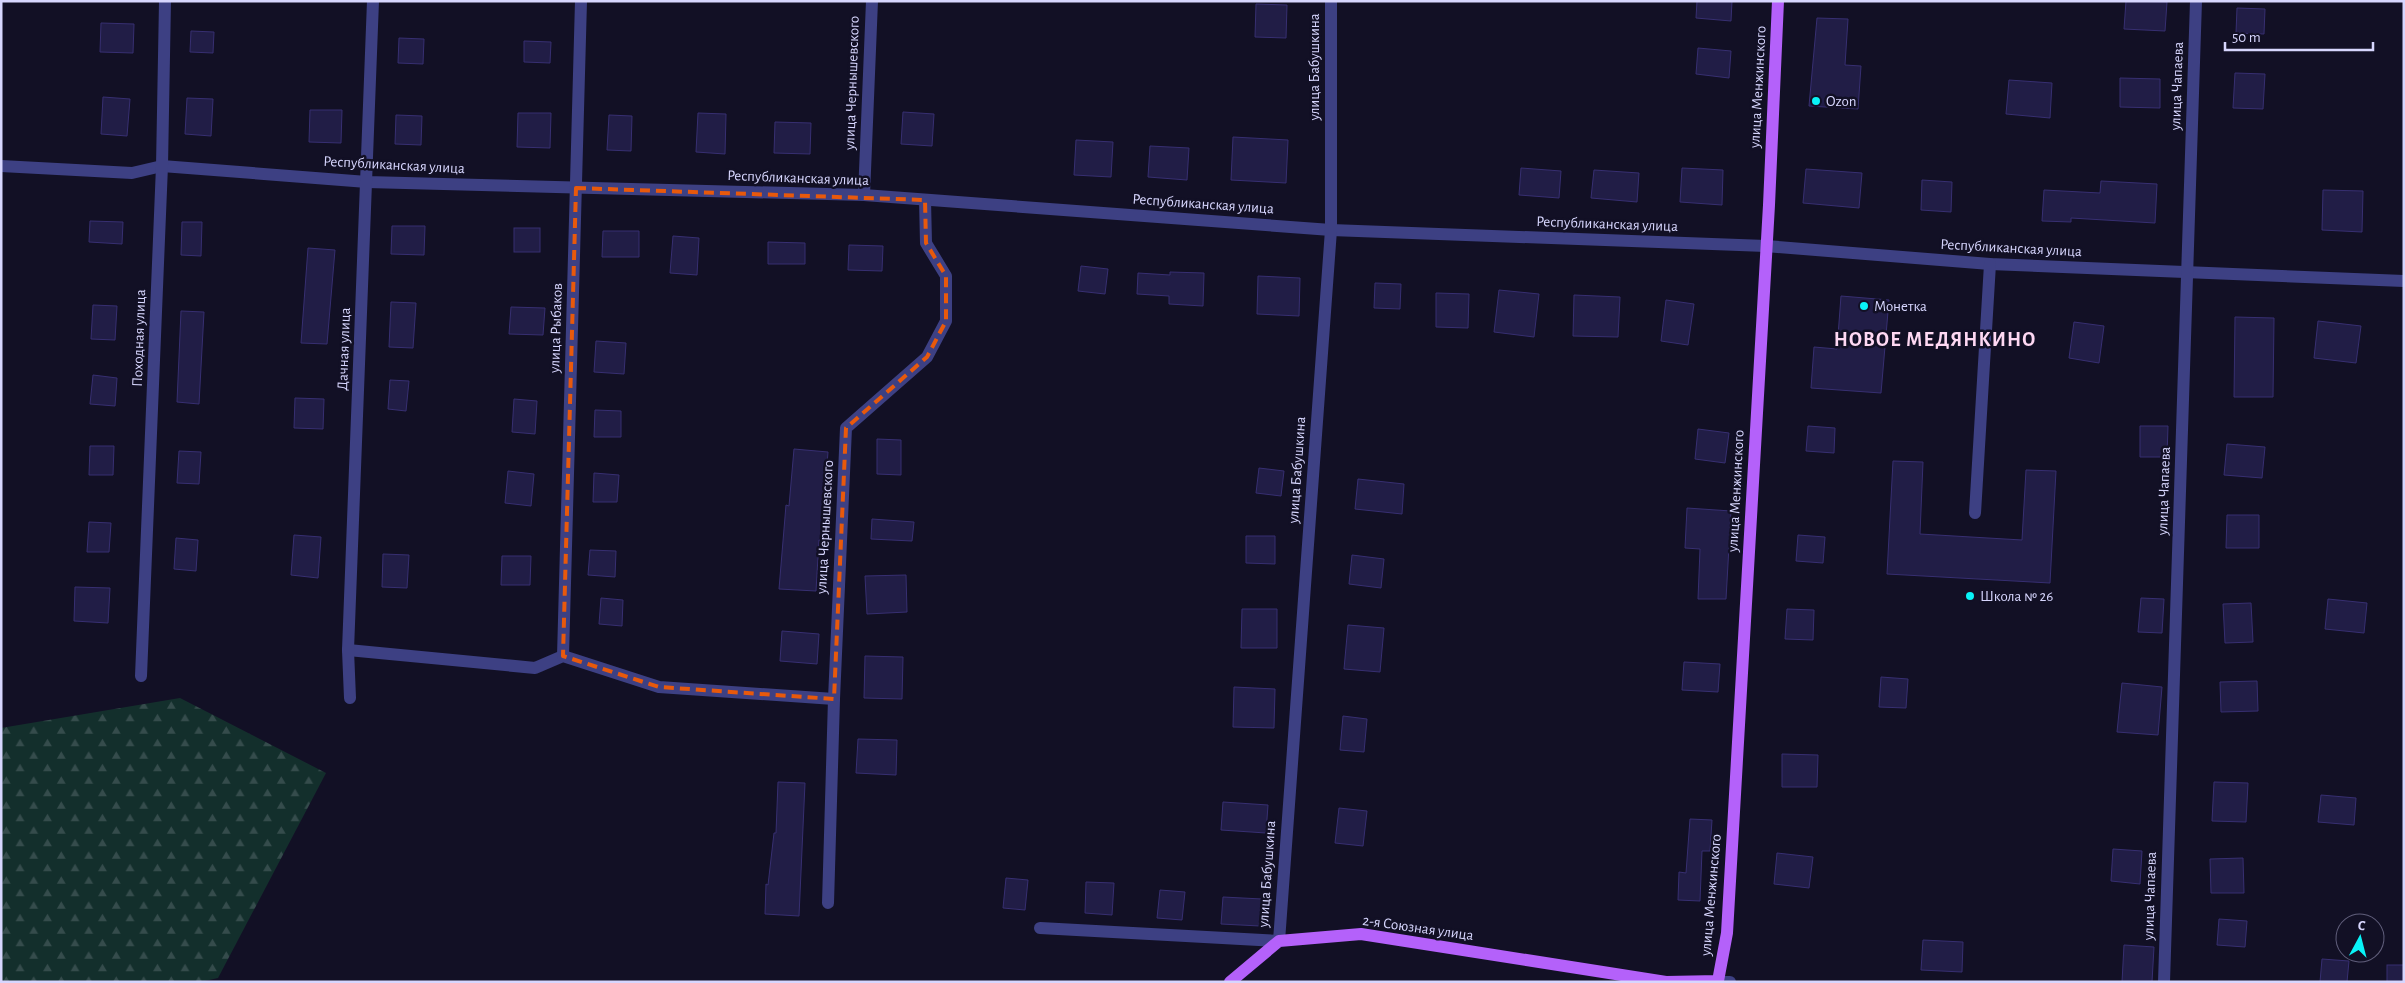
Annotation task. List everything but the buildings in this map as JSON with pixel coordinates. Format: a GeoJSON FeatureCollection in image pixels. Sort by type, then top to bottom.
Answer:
{"type":"FeatureCollection","features":[{"type":"Feature","properties":{"kind":"main road","name":"улица Менжинского"},"geometry":{"type":"LineString","coordinates":[[1722,981],[1727,934],[1778,1]]}},
{"type":"Feature","properties":{"kind":"main road","name":"2-я Союзная улица"},"geometry":{"type":"LineString","coordinates":[[1279,942],[1361,934],[1666,982],[1722,981]]}},
{"type":"Feature","properties":{"kind":"main road"},"geometry":{"type":"LineString","coordinates":[[1230,982],[1279,942]]}},
{"type":"Feature","properties":{"kind":"street","name":"Походная улица"},"geometry":{"type":"LineString","coordinates":[[141,676],[162,166],[165,1]]}},
{"type":"Feature","properties":{"kind":"street","name":"Дачная улица"},"geometry":{"type":"LineString","coordinates":[[350,698],[348,650],[368,182],[373,1]]}},
{"type":"Feature","properties":{"kind":"street","name":"улица Рыбаков"},"geometry":{"type":"LineString","coordinates":[[563,656],[581,1]]}},
{"type":"Feature","properties":{"kind":"street","name":"улица Чернышевского"},"geometry":{"type":"LineString","coordinates":[[864,195],[872,1]]}},
{"type":"Feature","properties":{"kind":"street","name":"улица Бабушкина"},"geometry":{"type":"LineString","coordinates":[[1279,942],[1330,230],[1331,1]]}},
{"type":"Feature","properties":{"kind":"street","name":"улица Чапаева"},"geometry":{"type":"LineString","coordinates":[[2164,982],[2196,1]]}},
{"type":"Feature","properties":{"kind":"street","name":"Республиканская улица"},"geometry":{"type":"LineString","coordinates":[[1,166],[132,174],[162,166],[368,182],[864,195],[1330,230],[1766,246],[1990,264],[2404,281]]}},
{"type":"Feature","properties":{"kind":"street","name":"улица Чернышевского"},"geometry":{"type":"LineString","coordinates":[[828,903],[834,699],[846,428],[928,357],[946,321],[946,276],[926,243],[925,200]]}},
{"type":"Feature","properties":{"kind":"street"},"geometry":{"type":"LineString","coordinates":[[1975,513],[1990,264]]}},
{"type":"Feature","properties":{"kind":"street"},"geometry":{"type":"LineString","coordinates":[[348,650],[535,668],[563,656],[659,687],[834,699]]}},
{"type":"Feature","properties":{"kind":"street","name":"2-я Союзная улица"},"geometry":{"type":"LineString","coordinates":[[1040,928],[1279,942]]}},
{"type":"Feature","properties":{"kind":"highlighted area"},"geometry":{"type":"Polygon","coordinates":[[[576,188],[925,200],[926,243],[946,276],[946,321],[927,357],[846,428],[834,699],[659,687],[563,656],[576,188]]]}},
{"type":"Feature","properties":{"kind":"green space"},"geometry":{"type":"Polygon","coordinates":[[[180,698],[326,773],[218,978],[200,982],[1,982],[1,728],[180,698]]]}},
{"type":"Feature","properties":{"kind":"place","name":"Ozon"},"geometry":{"type":"Point","coordinates":[1816,101]}},
{"type":"Feature","properties":{"kind":"place","name":"Монетка"},"geometry":{"type":"Point","coordinates":[1864,306]}},
{"type":"Feature","properties":{"kind":"place","name":"Школа № 26"},"geometry":{"type":"Point","coordinates":[1970,596]}},
{"type":"Feature","properties":{"kind":"district","name":"НОВОЕ МЕДЯНКИНО"},"geometry":{"type":"Point","coordinates":[1935,340]}}]}
